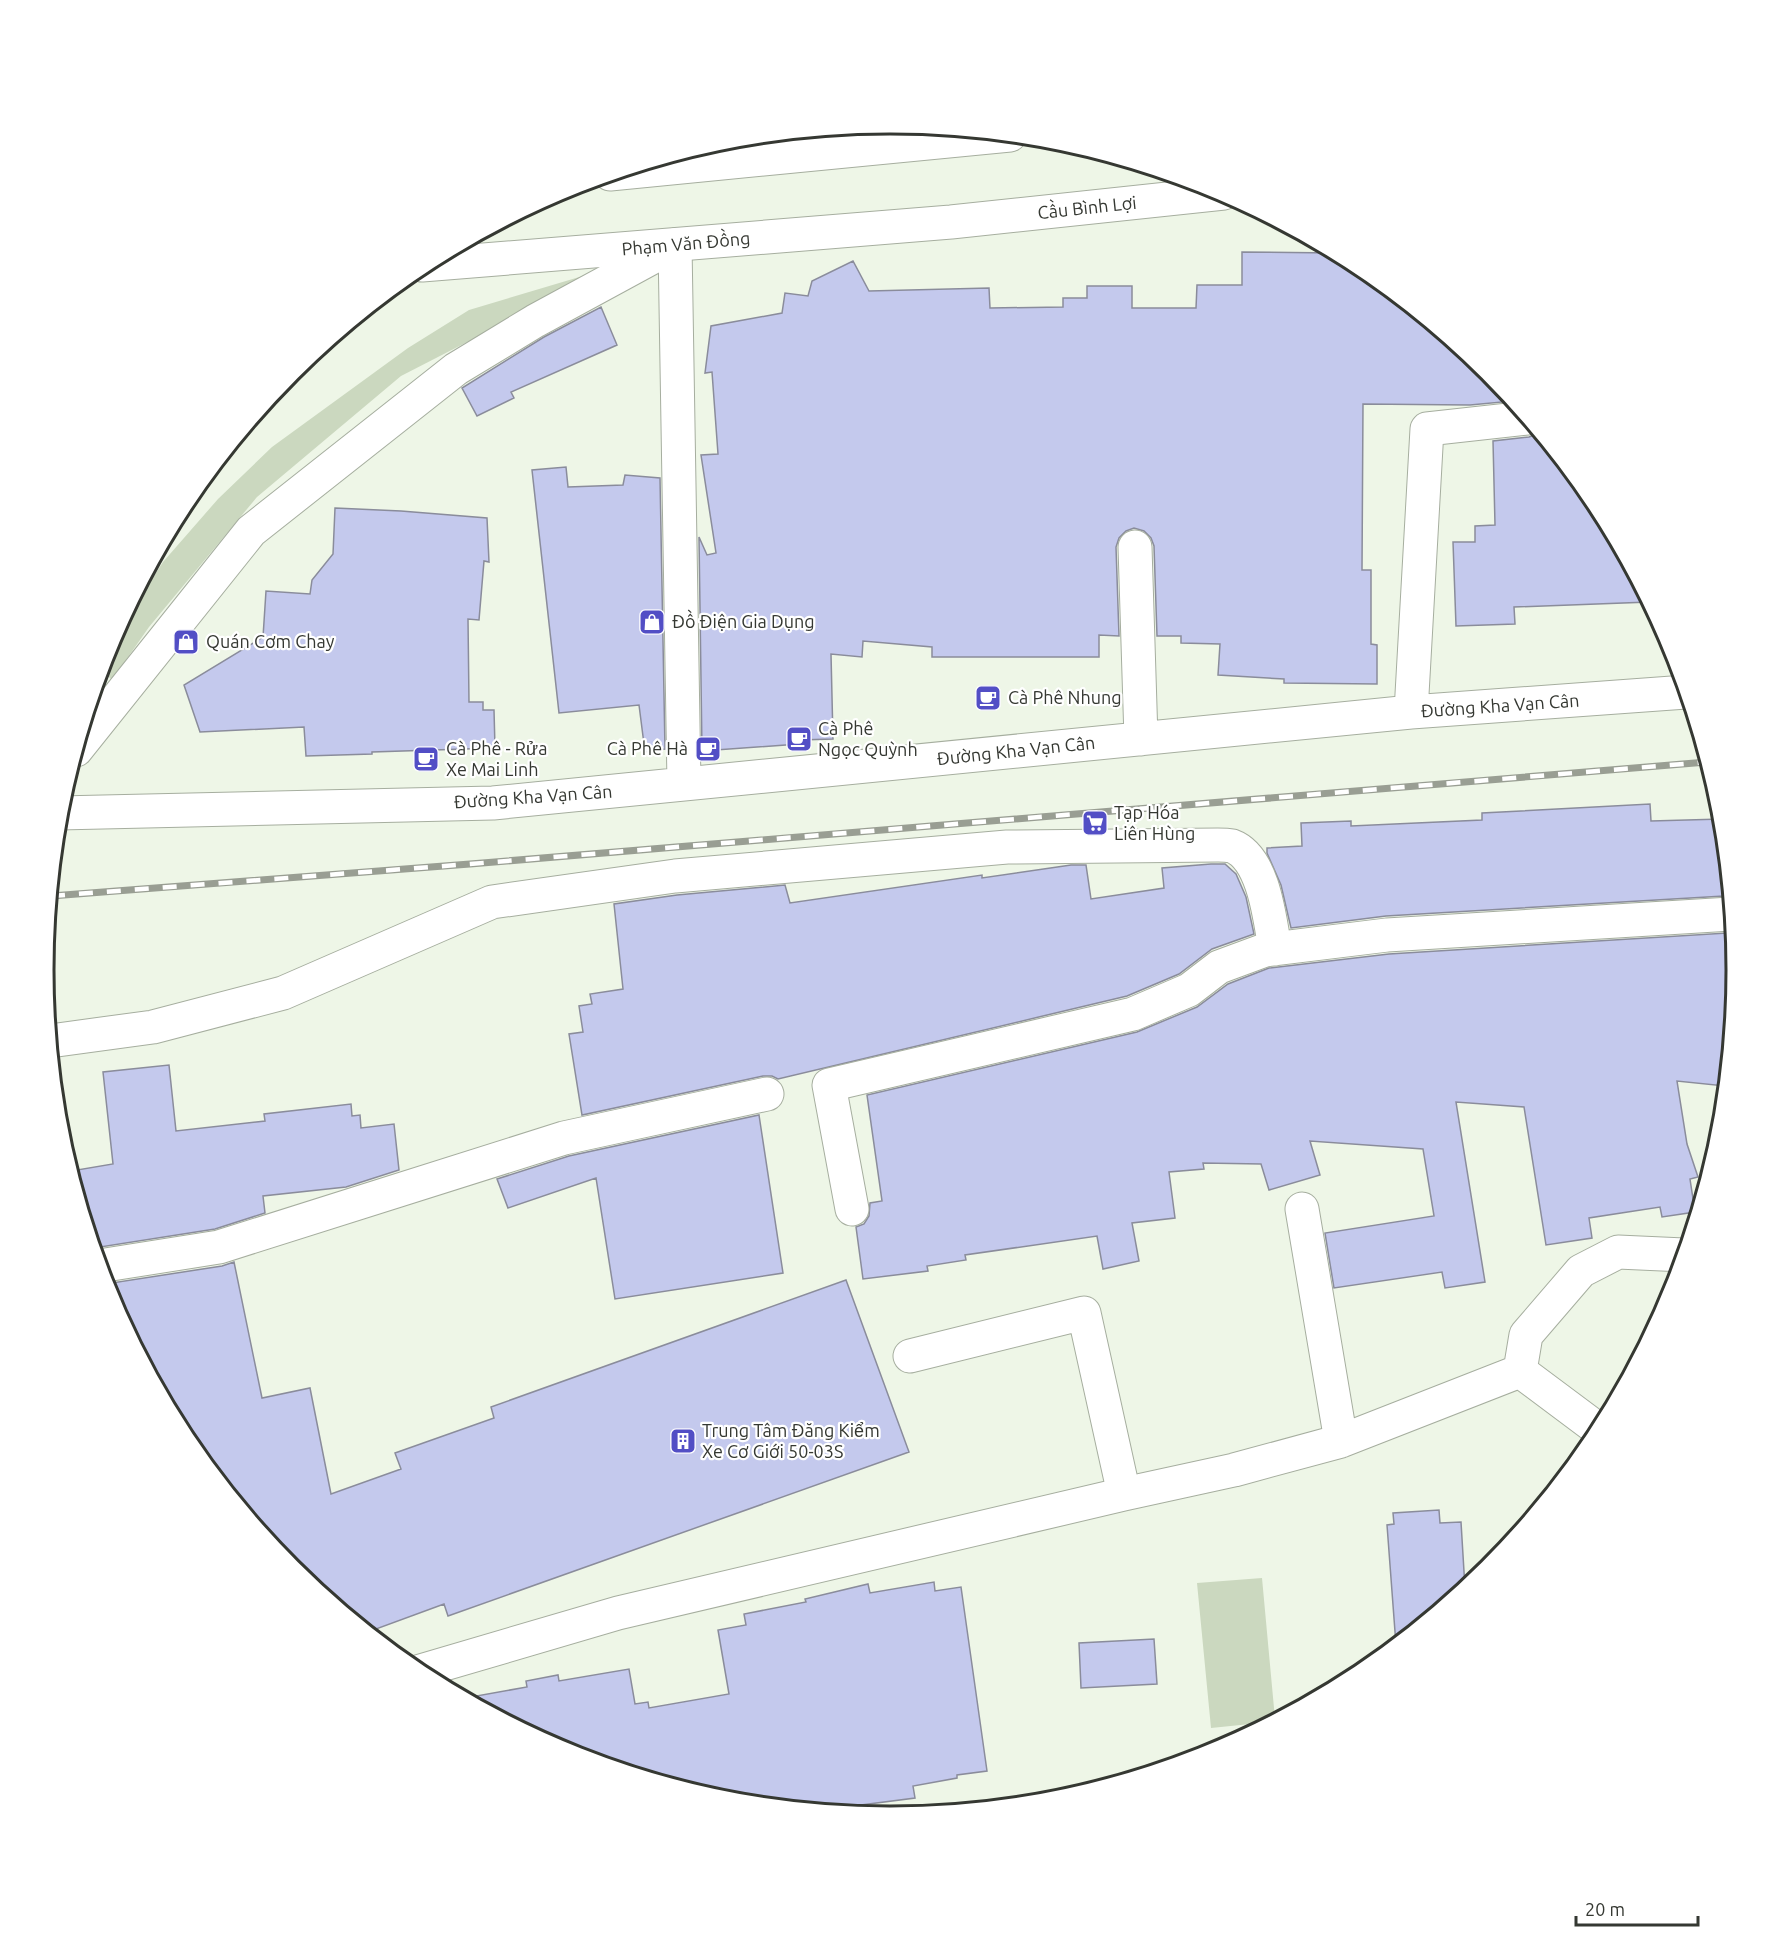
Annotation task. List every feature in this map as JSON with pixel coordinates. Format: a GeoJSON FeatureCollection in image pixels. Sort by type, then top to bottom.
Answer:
{"type":"FeatureCollection","features":[{"type":"Feature","properties":{"kind":"main road"},"geometry":{"type":"LineString","coordinates":[[646,171],[973,139]]}},
{"type":"Feature","properties":{"kind":"main road","name":"Cầu Bình Lợi"},"geometry":{"type":"LineString","coordinates":[[951,222],[1205,196]]}},
{"type":"Feature","properties":{"kind":"main road","name":"Phạm Văn Đồng"},"geometry":{"type":"LineString","coordinates":[[445,263],[951,222]]}},
{"type":"Feature","properties":{"kind":"main road"},"geometry":{"type":"LineString","coordinates":[[88,736],[251,531],[456,369],[536,321],[675,246],[684,784]]}},
{"type":"Feature","properties":{"kind":"main road"},"geometry":{"type":"LineString","coordinates":[[1411,712],[1427,429],[1519,419]]}},
{"type":"Feature","properties":{"kind":"main road"},"geometry":{"type":"LineString","coordinates":[[1135,546],[1141,739]]}},
{"type":"Feature","properties":{"kind":"main road","name":"Đường Kha Vạn Cân"},"geometry":{"type":"LineString","coordinates":[[69,813],[493,803],[1411,712],[1679,693]]}},
{"type":"Feature","properties":{"kind":"main road"},"geometry":{"type":"LineString","coordinates":[[57,1040],[153,1027],[283,993],[492,902],[675,876],[1007,847],[1218,845],[1234,847],[1256,870],[1267,908],[1275,949]]}},
{"type":"Feature","properties":{"kind":"main road"},"geometry":{"type":"LineString","coordinates":[[852,1209],[830,1085],[1133,1014],[1189,990],[1219,967],[1265,950],[1387,934],[1724,914]]}},
{"type":"Feature","properties":{"kind":"main road"},"geometry":{"type":"LineString","coordinates":[[108,1265],[219,1247],[564,1137],[767,1094]]}},
{"type":"Feature","properties":{"kind":"main road"},"geometry":{"type":"LineString","coordinates":[[1302,1209],[1341,1441]]}},
{"type":"Feature","properties":{"kind":"main road"},"geometry":{"type":"LineString","coordinates":[[1520,1371],[1526,1335],[1581,1271],[1618,1252],[1676,1255]]}},
{"type":"Feature","properties":{"kind":"main road"},"geometry":{"type":"LineString","coordinates":[[910,1356],[1084,1312],[1124,1494]]}},
{"type":"Feature","properties":{"kind":"main road"},"geometry":{"type":"LineString","coordinates":[[431,1668],[618,1613],[1234,1470],[1341,1441],[1520,1371]]}},
{"type":"Feature","properties":{"kind":"main road"},"geometry":{"type":"LineString","coordinates":[[1520,1371],[1591,1424]]}},
{"type":"Feature","properties":{"kind":"green space"},"geometry":{"type":"Polygon","coordinates":[[[613,267],[401,376],[257,497],[149,627],[112,680],[108,676],[148,585],[163,562],[218,499],[272,447],[408,348],[469,310],[613,267]]]}},
{"type":"Feature","properties":{"kind":"green space"},"geometry":{"type":"Polygon","coordinates":[[[1262,1578],[1274,1712],[1251,1724],[1211,1728],[1197,1583],[1262,1578]]]}},
{"type":"Feature","properties":{"kind":"building"},"geometry":{"type":"Polygon","coordinates":[[[1242,252],[1319,253],[1399,307],[1441,341],[1503,402],[1470,405],[1363,404],[1362,570],[1371,570],[1371,644],[1377,645],[1377,684],[1284,683],[1284,679],[1218,675],[1220,644],[1181,643],[1181,636],[1157,636],[1154,546],[1151,538],[1144,531],[1134,528],[1126,531],[1119,538],[1116,547],[1119,636],[1099,635],[1099,657],[932,657],[932,647],[863,641],[862,657],[831,654],[833,739],[799,740],[799,744],[702,751],[699,537],[707,555],[716,553],[701,455],[718,454],[712,372],[705,373],[711,326],[782,313],[785,293],[808,296],[812,281],[853,261],[869,291],[989,288],[990,308],[1063,307],[1063,298],[1087,298],[1087,286],[1132,286],[1132,308],[1196,308],[1197,285],[1242,285],[1242,252]]]}},
{"type":"Feature","properties":{"kind":"building"},"geometry":{"type":"Polygon","coordinates":[[[601,307],[617,345],[511,392],[514,398],[477,416],[462,388],[544,337],[601,307]]]}},
{"type":"Feature","properties":{"kind":"building"},"geometry":{"type":"Polygon","coordinates":[[[1532,436],[1585,506],[1614,552],[1641,602],[1514,607],[1515,624],[1456,626],[1453,542],[1475,542],[1475,526],[1495,525],[1493,441],[1532,436]]]}},
{"type":"Feature","properties":{"kind":"building"},"geometry":{"type":"Polygon","coordinates":[[[566,467],[568,487],[623,485],[625,475],[660,478],[665,749],[645,752],[639,705],[559,713],[532,470],[566,467]]]}},
{"type":"Feature","properties":{"kind":"building"},"geometry":{"type":"Polygon","coordinates":[[[335,508],[487,518],[489,562],[484,561],[479,620],[468,619],[469,702],[483,702],[483,710],[494,710],[495,748],[306,756],[304,727],[200,732],[184,685],[263,637],[266,591],[310,594],[312,580],[333,554],[335,508]]]}},
{"type":"Feature","properties":{"kind":"building"},"geometry":{"type":"Polygon","coordinates":[[[1650,804],[1651,821],[1712,819],[1722,896],[1386,916],[1291,928],[1281,885],[1267,848],[1302,846],[1301,823],[1351,821],[1351,826],[1482,820],[1482,813],[1650,804]]]}},
{"type":"Feature","properties":{"kind":"building"},"geometry":{"type":"Polygon","coordinates":[[[1225,864],[1236,874],[1246,897],[1254,934],[1212,949],[1179,974],[1127,996],[778,1079],[763,1076],[582,1115],[569,1034],[583,1032],[579,1006],[592,1004],[590,994],[623,989],[614,904],[677,895],[785,885],[790,903],[982,875],[982,878],[1071,865],[1086,865],[1091,899],[1164,888],[1162,868],[1225,864]]]}},
{"type":"Feature","properties":{"kind":"building"},"geometry":{"type":"Polygon","coordinates":[[[1725,933],[1724,1025],[1718,1085],[1677,1081],[1687,1144],[1698,1177],[1690,1179],[1693,1201],[1690,1213],[1662,1217],[1660,1207],[1589,1218],[1592,1238],[1546,1245],[1524,1107],[1456,1102],[1485,1282],[1445,1288],[1442,1272],[1334,1288],[1325,1233],[1434,1216],[1423,1149],[1310,1141],[1320,1175],[1269,1190],[1261,1164],[1203,1163],[1204,1169],[1169,1172],[1175,1218],[1132,1223],[1139,1261],[1103,1269],[1097,1236],[965,1255],[966,1260],[927,1266],[928,1271],[863,1279],[856,1227],[864,1224],[869,1216],[870,1203],[882,1201],[867,1095],[1137,1032],[1197,1007],[1228,984],[1269,968],[1389,954],[1725,933]]]}},
{"type":"Feature","properties":{"kind":"building"},"geometry":{"type":"Polygon","coordinates":[[[169,1065],[176,1131],[265,1121],[264,1114],[351,1104],[352,1116],[360,1115],[361,1128],[394,1124],[399,1170],[346,1187],[263,1196],[265,1213],[215,1229],[101,1247],[78,1170],[113,1164],[103,1072],[169,1065]]]}},
{"type":"Feature","properties":{"kind":"building"},"geometry":{"type":"Polygon","coordinates":[[[759,1115],[783,1273],[615,1299],[596,1178],[508,1208],[497,1179],[569,1156],[759,1115]]]}},
{"type":"Feature","properties":{"kind":"building"},"geometry":{"type":"Polygon","coordinates":[[[234,1262],[262,1398],[310,1388],[331,1494],[401,1469],[395,1453],[494,1418],[491,1407],[846,1280],[909,1452],[448,1616],[444,1604],[376,1629],[339,1599],[299,1561],[261,1521],[227,1479],[166,1388],[140,1340],[115,1282],[222,1266],[234,1262]]]}},
{"type":"Feature","properties":{"kind":"building"},"geometry":{"type":"Polygon","coordinates":[[[1439,1510],[1440,1523],[1461,1522],[1464,1577],[1395,1636],[1387,1525],[1394,1524],[1393,1513],[1439,1510]]]}},
{"type":"Feature","properties":{"kind":"building"},"geometry":{"type":"Polygon","coordinates":[[[934,1582],[935,1591],[961,1587],[987,1771],[957,1775],[957,1778],[913,1786],[915,1798],[861,1805],[781,1799],[674,1778],[621,1762],[520,1720],[476,1696],[527,1687],[526,1681],[558,1675],[559,1681],[629,1669],[635,1704],[648,1702],[649,1708],[729,1694],[718,1630],[746,1625],[744,1614],[806,1602],[805,1599],[868,1584],[870,1593],[934,1582]]]}},
{"type":"Feature","properties":{"kind":"building"},"geometry":{"type":"Polygon","coordinates":[[[1154,1639],[1157,1684],[1081,1688],[1079,1643],[1154,1639]]]}},
{"type":"Feature","properties":{"kind":"railway"},"geometry":{"type":"LineString","coordinates":[[58,895],[470,864],[1700,763]]}},
{"type":"Feature","properties":{"kind":"place","name":"Đồ Điện Gia Dụng"},"geometry":{"type":"Point","coordinates":[652,622]}},
{"type":"Feature","properties":{"kind":"place","name":"Quán Cơm Chay"},"geometry":{"type":"Point","coordinates":[186,642]}},
{"type":"Feature","properties":{"kind":"place","name":"Cà Phê Nhung"},"geometry":{"type":"Point","coordinates":[988,698]}},
{"type":"Feature","properties":{"kind":"place","name":"Cà Phê Ngọc Quỳnh"},"geometry":{"type":"Point","coordinates":[799,739]}},
{"type":"Feature","properties":{"kind":"place","name":"Cà Phê Hà"},"geometry":{"type":"Point","coordinates":[708,749]}},
{"type":"Feature","properties":{"kind":"place","name":"Cà Phê - Rửa Xe Mai Linh"},"geometry":{"type":"Point","coordinates":[426,759]}},
{"type":"Feature","properties":{"kind":"place","name":"Tạp Hóa Liên Hùng"},"geometry":{"type":"Point","coordinates":[1095,823]}},
{"type":"Feature","properties":{"kind":"place","name":"Trung Tâm Đăng Kiểm Xe Cơ Giới 50-03S"},"geometry":{"type":"Point","coordinates":[683,1441]}}]}
